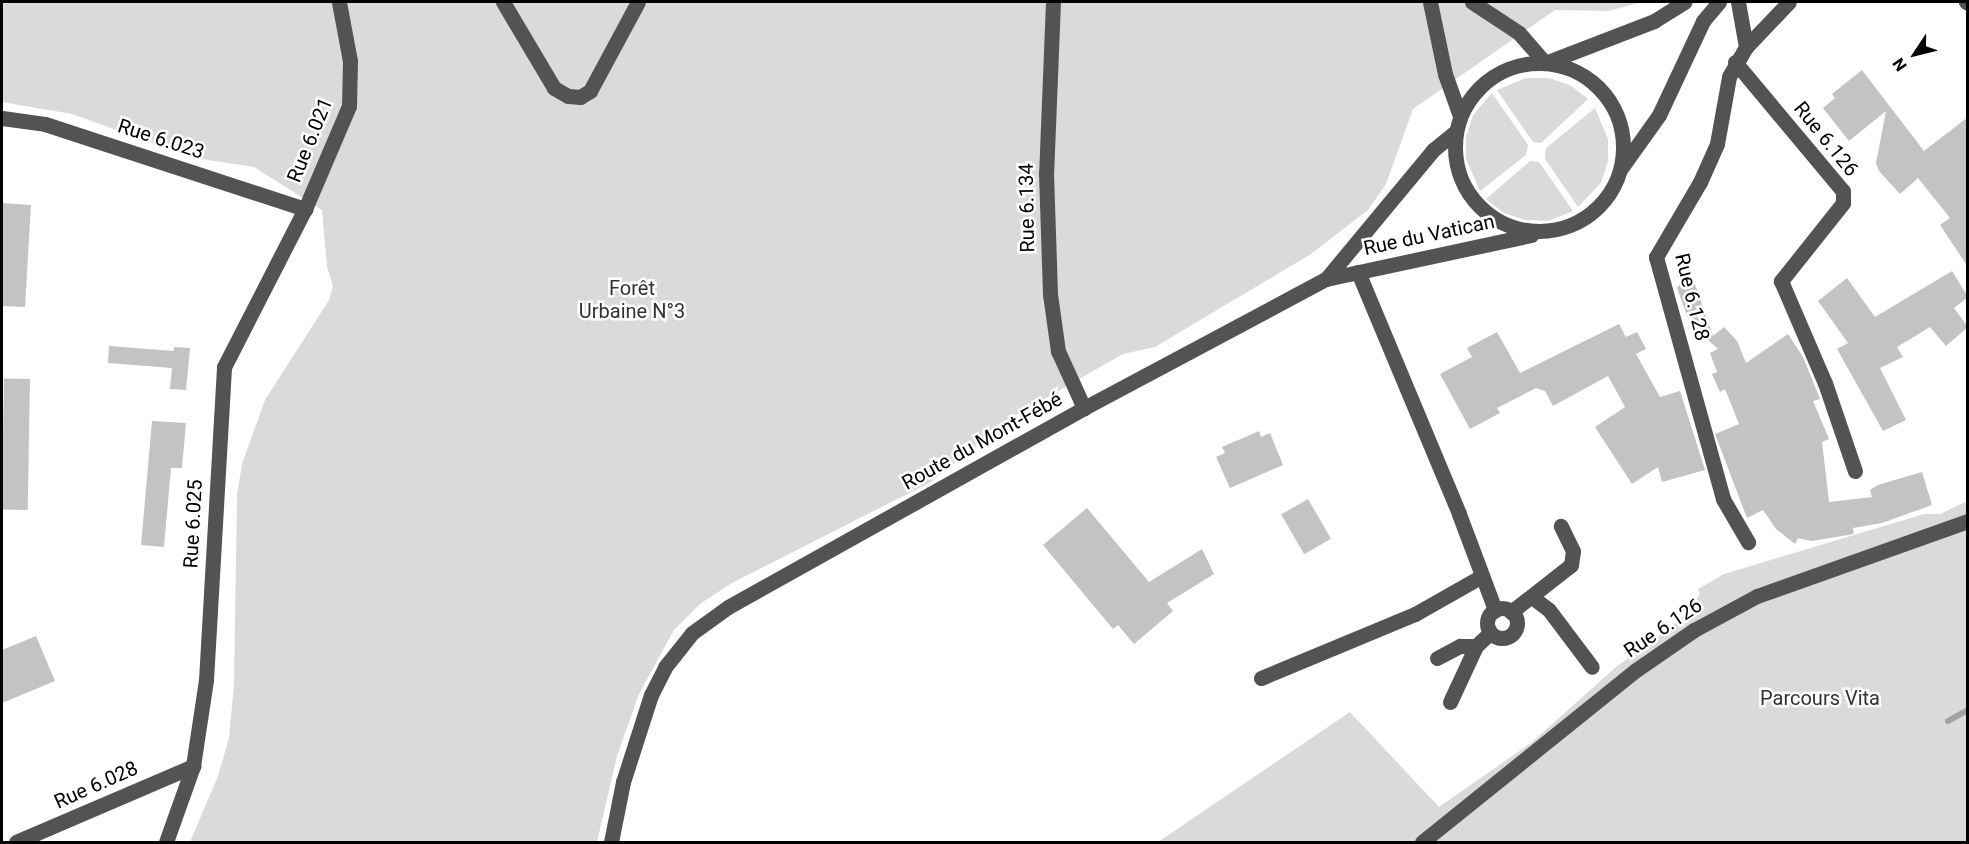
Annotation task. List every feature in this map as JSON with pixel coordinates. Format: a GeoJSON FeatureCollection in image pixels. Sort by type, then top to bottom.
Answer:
{"type":"FeatureCollection","features":[{"type":"Feature","properties":{"kind":"street","name":"Rue 6.021"},"geometry":{"type":"LineString","coordinates":[[302,215],[349,106],[350,61],[339,2]]}},
{"type":"Feature","properties":{"kind":"street"},"geometry":{"type":"LineString","coordinates":[[503,2],[554,88],[568,96],[580,97],[590,92],[638,2]]}},
{"type":"Feature","properties":{"kind":"street","name":"Rue 6.134"},"geometry":{"type":"LineString","coordinates":[[1053,2],[1046,173],[1050,294],[1058,351],[1084,408]]}},
{"type":"Feature","properties":{"kind":"street"},"geometry":{"type":"LineString","coordinates":[[1430,2],[1445,74],[1460,116]]}},
{"type":"Feature","properties":{"kind":"street"},"geometry":{"type":"LineString","coordinates":[[1472,2],[1520,33],[1545,63],[1584,75],[1604,93],[1620,124],[1624,141],[1622,167]]}},
{"type":"Feature","properties":{"kind":"street"},"geometry":{"type":"LineString","coordinates":[[1684,2],[1654,21],[1545,63],[1515,65],[1488,80],[1471,96],[1460,116],[1455,132],[1457,169],[1474,202],[1493,219],[1516,230],[1542,233],[1584,220],[1601,206],[1614,188],[1622,167],[1659,115],[1703,21],[1719,2]]}},
{"type":"Feature","properties":{"kind":"street"},"geometry":{"type":"LineString","coordinates":[[1738,2],[1746,47]]}},
{"type":"Feature","properties":{"kind":"street","name":"Rue 6.128"},"geometry":{"type":"LineString","coordinates":[[1748,542],[1723,499],[1656,257],[1700,182],[1717,144],[1735,62],[1746,47],[1789,2]]}},
{"type":"Feature","properties":{"kind":"street","name":"Rue 6.126"},"geometry":{"type":"LineString","coordinates":[[1735,62],[1843,191],[1843,203],[1781,281],[1825,383],[1855,471]]}},
{"type":"Feature","properties":{"kind":"street","name":"Rue 6.023"},"geometry":{"type":"LineString","coordinates":[[2,118],[45,124],[302,215]]}},
{"type":"Feature","properties":{"kind":"street","name":"Route du Mont-Fébé"},"geometry":{"type":"LineString","coordinates":[[611,843],[623,782],[648,703],[665,666],[692,633],[728,607],[1084,408],[1326,279],[1434,150],[1455,132]]}},
{"type":"Feature","properties":{"kind":"street","name":"Rue 6.025"},"geometry":{"type":"LineString","coordinates":[[166,843],[193,766],[206,680],[224,367],[302,215]]}},
{"type":"Feature","properties":{"kind":"street","name":"Rue du Vatican"},"geometry":{"type":"LineString","coordinates":[[1326,279],[1542,233]]}},
{"type":"Feature","properties":{"kind":"street"},"geometry":{"type":"LineString","coordinates":[[1358,272],[1459,514],[1480,576],[1495,610]]}},
{"type":"Feature","properties":{"kind":"street","name":"Rue 6.126"},"geometry":{"type":"LineString","coordinates":[[1422,843],[1636,670],[1694,630],[1757,596],[1968,521]]}},
{"type":"Feature","properties":{"kind":"street"},"geometry":{"type":"LineString","coordinates":[[1495,610],[1511,612],[1571,565],[1573,551],[1561,525]]}},
{"type":"Feature","properties":{"kind":"street"},"geometry":{"type":"LineString","coordinates":[[1261,678],[1415,614],[1480,576]]}},
{"type":"Feature","properties":{"kind":"street"},"geometry":{"type":"LineString","coordinates":[[1532,597],[1549,610],[1592,667]]}},
{"type":"Feature","properties":{"kind":"street"},"geometry":{"type":"LineString","coordinates":[[1495,610],[1487,621],[1490,633],[1500,638],[1511,635],[1516,626],[1511,612]]}},
{"type":"Feature","properties":{"kind":"street"},"geometry":{"type":"LineString","coordinates":[[1450,702],[1476,646],[1490,633]]}},
{"type":"Feature","properties":{"kind":"street"},"geometry":{"type":"LineString","coordinates":[[1437,658],[1460,646],[1476,646]]}},
{"type":"Feature","properties":{"kind":"street","name":"Rue 6.028"},"geometry":{"type":"LineString","coordinates":[[16,843],[35,838],[193,766]]}},
{"type":"Feature","properties":{"kind":"green space","name":"Forêt Urbaine N°3"},"geometry":{"type":"Polygon","coordinates":[[[2,2],[1642,2],[1609,11],[1555,10],[1413,109],[1386,184],[1368,210],[1311,254],[1155,347],[1123,354],[1009,419],[931,482],[732,583],[700,604],[674,630],[639,694],[617,756],[597,842],[190,842],[218,776],[229,738],[234,684],[237,495],[242,464],[265,400],[329,300],[333,286],[327,267],[322,210],[254,167],[195,158],[72,114],[2,102],[2,2]]]}},
{"type":"Feature","properties":{"kind":"green space"},"geometry":{"type":"Polygon","coordinates":[[[1526,78],[1549,78],[1570,85],[1588,99],[1541,143],[1533,142],[1497,90],[1526,78]]]}},
{"type":"Feature","properties":{"kind":"green space"},"geometry":{"type":"Polygon","coordinates":[[[1492,93],[1528,145],[1526,155],[1480,191],[1466,159],[1466,137],[1473,115],[1492,93]]]}},
{"type":"Feature","properties":{"kind":"green space"},"geometry":{"type":"Polygon","coordinates":[[[1595,108],[1608,139],[1608,161],[1601,183],[1578,207],[1545,159],[1546,148],[1595,108]]]}},
{"type":"Feature","properties":{"kind":"green space"},"geometry":{"type":"Polygon","coordinates":[[[1530,161],[1539,162],[1573,211],[1548,221],[1525,220],[1504,213],[1486,199],[1530,161]]]}},
{"type":"Feature","properties":{"kind":"green space","name":"Parcours Vita"},"geometry":{"type":"Polygon","coordinates":[[[1967,501],[1967,842],[1158,842],[1350,712],[1439,807],[1531,743],[1616,667],[1680,620],[1700,594],[1698,589],[1724,574],[1924,514],[1940,514],[1967,501]]]}},
{"type":"Feature","properties":{"kind":"building"},"geometry":{"type":"Polygon","coordinates":[[[1862,70],[1924,151],[1968,117],[1968,267],[1940,225],[1950,218],[1918,178],[1900,194],[1879,171],[1876,163],[1886,111],[1849,141],[1823,108],[1835,98],[1832,94],[1862,70]]]}},
{"type":"Feature","properties":{"kind":"building"},"geometry":{"type":"Polygon","coordinates":[[[2,203],[31,205],[25,307],[2,306],[2,203]]]}},
{"type":"Feature","properties":{"kind":"building"},"geometry":{"type":"Polygon","coordinates":[[[1690,270],[1713,336],[1724,327],[1737,341],[1746,363],[1788,334],[1803,357],[1820,399],[1813,401],[1829,439],[1822,442],[1829,502],[1872,497],[1870,490],[1878,485],[1922,472],[1932,505],[1882,523],[1853,528],[1854,534],[1812,541],[1798,538],[1795,544],[1776,529],[1763,510],[1747,518],[1715,434],[1739,424],[1725,389],[1720,392],[1712,374],[1717,372],[1710,353],[1718,349],[1690,324],[1677,288],[1690,270]]]}},
{"type":"Feature","properties":{"kind":"building"},"geometry":{"type":"Polygon","coordinates":[[[1952,271],[1968,297],[1954,308],[1968,327],[1946,346],[1930,327],[1897,347],[1903,357],[1880,368],[1906,420],[1883,431],[1837,349],[1848,343],[1818,301],[1847,278],[1875,317],[1952,271]]]}},
{"type":"Feature","properties":{"kind":"building"},"geometry":{"type":"Polygon","coordinates":[[[1619,324],[1626,337],[1637,332],[1646,349],[1636,354],[1660,397],[1680,391],[1705,470],[1662,482],[1658,467],[1632,484],[1595,427],[1625,407],[1608,376],[1553,406],[1545,391],[1536,388],[1497,408],[1500,413],[1470,429],[1440,374],[1472,357],[1467,348],[1497,332],[1520,373],[1619,324]]]}},
{"type":"Feature","properties":{"kind":"building"},"geometry":{"type":"Polygon","coordinates":[[[109,346],[174,351],[174,347],[190,348],[186,390],[170,389],[172,368],[108,363],[109,346]]]}},
{"type":"Feature","properties":{"kind":"building"},"geometry":{"type":"Polygon","coordinates":[[[4,379],[30,379],[28,510],[2,510],[4,379]]]}},
{"type":"Feature","properties":{"kind":"building"},"geometry":{"type":"Polygon","coordinates":[[[152,421],[186,423],[182,468],[171,468],[164,547],[141,545],[152,421]]]}},
{"type":"Feature","properties":{"kind":"building"},"geometry":{"type":"Polygon","coordinates":[[[1259,431],[1261,437],[1270,433],[1283,465],[1230,488],[1216,457],[1225,453],[1222,447],[1259,431]]]}},
{"type":"Feature","properties":{"kind":"building"},"geometry":{"type":"Polygon","coordinates":[[[1308,499],[1331,539],[1304,554],[1281,514],[1308,499]]]}},
{"type":"Feature","properties":{"kind":"building"},"geometry":{"type":"Polygon","coordinates":[[[1087,508],[1149,582],[1202,549],[1214,574],[1167,603],[1173,611],[1134,644],[1118,625],[1113,629],[1043,545],[1087,508]]]}},
{"type":"Feature","properties":{"kind":"building"},"geometry":{"type":"Polygon","coordinates":[[[36,636],[55,681],[2,703],[2,650],[36,636]]]}},
{"type":"Feature","properties":{"kind":"waterway"},"geometry":{"type":"LineString","coordinates":[[1948,721],[1968,710]]}}]}
